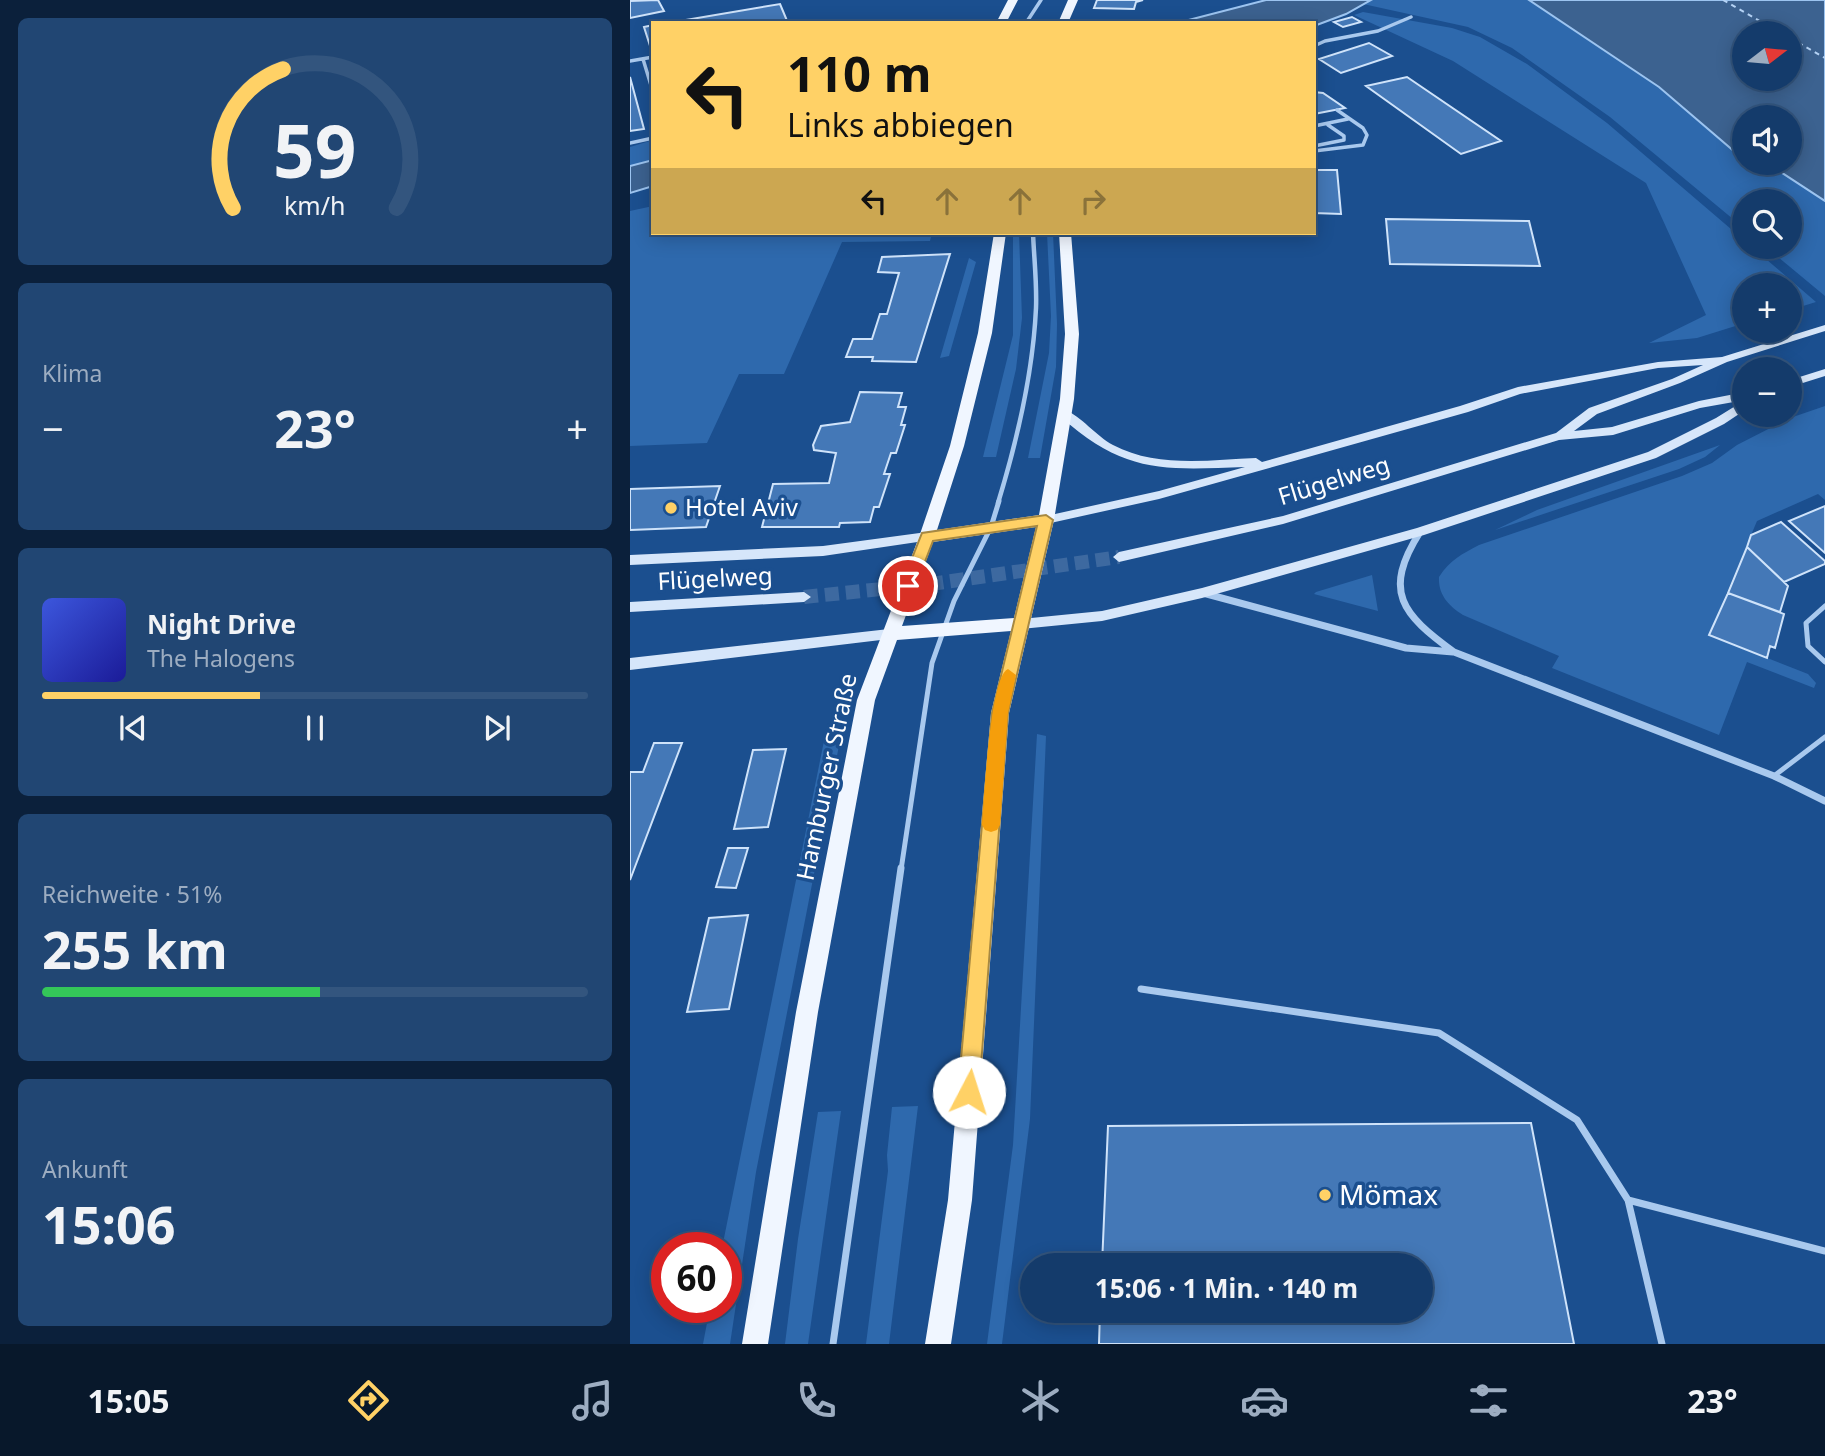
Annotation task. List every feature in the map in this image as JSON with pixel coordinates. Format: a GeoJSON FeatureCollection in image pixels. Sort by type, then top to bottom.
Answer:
{"type":"FeatureCollection","features":[{"type":"Feature","properties":{"kind":"main road"},"geometry":{"type":"LineString","coordinates":[[1002,21],[1013,0]]}},
{"type":"Feature","properties":{"kind":"main road"},"geometry":{"type":"LineString","coordinates":[[1064,21],[1073,0]]}},
{"type":"Feature","properties":{"kind":"main road","name":"Hamburger Straße"},"geometry":{"type":"LineString","coordinates":[[755,1344],[807,1012],[866,700],[927,537],[954,455],[982,343],[1000,235]]}},
{"type":"Feature","properties":{"kind":"main road"},"geometry":{"type":"LineString","coordinates":[[938,1344],[960,1200],[1000,713],[1046,520],[1065,414],[1072,334],[1065,235]]}},
{"type":"Feature","properties":{"kind":"main road"},"geometry":{"type":"LineString","coordinates":[[630,560],[823,551],[1046,520],[1122,505],[1518,391],[1658,365],[1723,360],[1825,328]]}},
{"type":"Feature","properties":{"kind":"main road","name":"Flügelweg"},"geometry":{"type":"LineString","coordinates":[[1558,436],[1593,411],[1676,382],[1723,360]]}},
{"type":"Feature","properties":{"kind":"main road"},"geometry":{"type":"LineString","coordinates":[[1802,380],[1825,372]]}},
{"type":"Feature","properties":{"kind":"main road","name":"Flügelweg"},"geometry":{"type":"LineString","coordinates":[[1119,557],[1283,520],[1558,436],[1613,431],[1699,405],[1732,399]]}},
{"type":"Feature","properties":{"kind":"main road"},"geometry":{"type":"LineString","coordinates":[[630,664],[889,634],[1102,615],[1202,593],[1420,532],[1652,455],[1732,413]]}},
{"type":"Feature","properties":{"kind":"main road"},"geometry":{"type":"LineString","coordinates":[[1065,414],[1093,439],[1115,453],[1129,458],[1175,465],[1282,461]]}},
{"type":"Feature","properties":{"kind":"main road","name":"Flügelweg"},"geometry":{"type":"LineString","coordinates":[[630,607],[804,597]]}},
{"type":"Feature","properties":{"kind":"street"},"geometry":{"type":"LineString","coordinates":[[1420,532],[1405,551],[1399,574],[1398,587],[1402,604],[1410,617],[1428,634],[1454,652],[1774,776],[1825,801]]}},
{"type":"Feature","properties":{"kind":"street"},"geometry":{"type":"LineString","coordinates":[[1202,593],[1406,648],[1454,652]]}},
{"type":"Feature","properties":{"kind":"lane"},"geometry":{"type":"LineString","coordinates":[[1027,21],[1041,0]]}},
{"type":"Feature","properties":{"kind":"lane"},"geometry":{"type":"LineString","coordinates":[[1316,45],[1377,31],[1411,17]]}},
{"type":"Feature","properties":{"kind":"lane"},"geometry":{"type":"LineString","coordinates":[[630,61],[651,57]]}},
{"type":"Feature","properties":{"kind":"lane"},"geometry":{"type":"LineString","coordinates":[[643,59],[651,85]]}},
{"type":"Feature","properties":{"kind":"lane"},"geometry":{"type":"LineString","coordinates":[[1316,149],[1363,145],[1367,135],[1363,128],[1337,110]]}},
{"type":"Feature","properties":{"kind":"lane"},"geometry":{"type":"LineString","coordinates":[[1316,126],[1348,119]]}},
{"type":"Feature","properties":{"kind":"lane"},"geometry":{"type":"LineString","coordinates":[[1316,148],[1344,140],[1343,136],[1328,125]]}},
{"type":"Feature","properties":{"kind":"lane"},"geometry":{"type":"LineString","coordinates":[[632,143],[651,138]]}},
{"type":"Feature","properties":{"kind":"lane"},"geometry":{"type":"LineString","coordinates":[[833,1344],[913,776],[932,663],[954,601],[991,527],[1010,465],[1033,348],[1036,306],[1033,235]]}},
{"type":"Feature","properties":{"kind":"lane"},"geometry":{"type":"LineString","coordinates":[[1825,606],[1806,623],[1808,646],[1825,662]]}},
{"type":"Feature","properties":{"kind":"lane"},"geometry":{"type":"LineString","coordinates":[[1774,776],[1825,737]]}},
{"type":"Feature","properties":{"kind":"lane"},"geometry":{"type":"LineString","coordinates":[[1141,989],[1439,1033],[1577,1120],[1628,1200],[1662,1344]]}},
{"type":"Feature","properties":{"kind":"lane"},"geometry":{"type":"LineString","coordinates":[[1628,1200],[1825,1251]]}},
{"type":"Feature","properties":{"kind":"shaded area"},"geometry":{"type":"Polygon","coordinates":[[[1266,0],[1371,0],[1346,14],[1316,25],[1316,21],[1185,21],[1266,0]]]}},
{"type":"Feature","properties":{"kind":"shaded area"},"geometry":{"type":"Polygon","coordinates":[[[1371,0],[1529,0],[1659,87],[1732,148],[1732,175],[1785,175],[1825,201],[1825,296],[1802,277],[1802,273],[1797,273],[1780,259],[1802,259],[1802,189],[1732,189],[1732,218],[1610,117],[1512,48],[1468,27],[1363,4],[1371,0]]]}},
{"type":"Feature","properties":{"kind":"shaded area"},"geometry":{"type":"Polygon","coordinates":[[[1529,0],[1825,0],[1825,201],[1785,175],[1802,175],[1802,105],[1732,105],[1732,149],[1659,87],[1529,0]]]}},
{"type":"Feature","properties":{"kind":"shaded area"},"geometry":{"type":"Polygon","coordinates":[[[1363,12],[1452,28],[1480,37],[1527,64],[1607,123],[1732,230],[1732,259],[1766,259],[1782,273],[1732,273],[1732,327],[1697,338],[1649,343],[1706,315],[1646,183],[1453,61],[1354,15],[1363,12]]]}},
{"type":"Feature","properties":{"kind":"shaded area"},"geometry":{"type":"Polygon","coordinates":[[[651,141],[651,161],[630,166],[630,147],[651,141]]]}},
{"type":"Feature","properties":{"kind":"shaded area"},"geometry":{"type":"Polygon","coordinates":[[[651,161],[651,187],[630,193],[630,166],[651,161]]]}},
{"type":"Feature","properties":{"kind":"shaded area"},"geometry":{"type":"Polygon","coordinates":[[[651,206],[651,235],[932,235],[930,241],[842,242],[784,374],[739,374],[707,443],[630,446],[630,211],[651,206]]]}},
{"type":"Feature","properties":{"kind":"shaded area"},"geometry":{"type":"Polygon","coordinates":[[[1013,235],[1019,235],[1022,318],[1016,369],[996,457],[983,457],[1013,335],[1013,235]]]}},
{"type":"Feature","properties":{"kind":"shaded area"},"geometry":{"type":"Polygon","coordinates":[[[1047,235],[1053,235],[1056,367],[1040,458],[1028,458],[1049,353],[1051,316],[1047,235]]]}},
{"type":"Feature","properties":{"kind":"shaded area"},"geometry":{"type":"Polygon","coordinates":[[[969,258],[976,262],[949,356],[940,358],[969,258]]]}},
{"type":"Feature","properties":{"kind":"shaded area"},"geometry":{"type":"Polygon","coordinates":[[[1802,290],[1816,302],[1802,306],[1802,290]]]}},
{"type":"Feature","properties":{"kind":"shaded area"},"geometry":{"type":"Polygon","coordinates":[[[1825,406],[1825,500],[1818,494],[1757,521],[1709,635],[1808,674],[1816,683],[1814,688],[1747,662],[1719,735],[1552,668],[1559,656],[1463,615],[1442,595],[1439,577],[1443,571],[1457,558],[1479,545],[1682,476],[1712,463],[1737,445],[1772,427],[1802,427],[1802,414],[1825,406]]]}},
{"type":"Feature","properties":{"kind":"shaded area"},"geometry":{"type":"Polygon","coordinates":[[[1720,445],[1705,457],[1679,469],[1495,530],[1537,510],[1720,445]]]}},
{"type":"Feature","properties":{"kind":"shaded area"},"geometry":{"type":"Polygon","coordinates":[[[1372,575],[1378,611],[1314,594],[1316,592],[1372,575]]]}},
{"type":"Feature","properties":{"kind":"shaded area"},"geometry":{"type":"Polygon","coordinates":[[[843,725],[756,1172],[742,1265],[742,1232],[725,1232],[827,726],[843,725]]]}},
{"type":"Feature","properties":{"kind":"shaded area"},"geometry":{"type":"Polygon","coordinates":[[[1037,734],[1046,736],[1030,1119],[1002,1344],[987,1344],[1013,1145],[1037,734]]]}},
{"type":"Feature","properties":{"kind":"shaded area"},"geometry":{"type":"Polygon","coordinates":[[[918,1106],[889,1344],[866,1344],[888,1171],[892,1107],[918,1106]]]}},
{"type":"Feature","properties":{"kind":"shaded area"},"geometry":{"type":"Polygon","coordinates":[[[841,1111],[808,1344],[785,1344],[818,1112],[841,1111]]]}},
{"type":"Feature","properties":{"kind":"shaded area"},"geometry":{"type":"Polygon","coordinates":[[[707,1323],[733,1323],[730,1344],[703,1344],[707,1323]]]}},
{"type":"Feature","properties":{"kind":"building"},"geometry":{"type":"Polygon","coordinates":[[[658,0],[664,11],[630,18],[630,1],[658,0]]]}},
{"type":"Feature","properties":{"kind":"building"},"geometry":{"type":"Polygon","coordinates":[[[1097,0],[1143,0],[1136,2],[1134,9],[1094,8],[1097,0]]]}},
{"type":"Feature","properties":{"kind":"building"},"geometry":{"type":"Polygon","coordinates":[[[780,4],[787,21],[680,21],[780,4]]]}},
{"type":"Feature","properties":{"kind":"building"},"geometry":{"type":"Polygon","coordinates":[[[1352,17],[1361,22],[1343,27],[1334,22],[1352,17]]]}},
{"type":"Feature","properties":{"kind":"building"},"geometry":{"type":"Polygon","coordinates":[[[651,25],[651,49],[644,27],[651,25]]]}},
{"type":"Feature","properties":{"kind":"building"},"geometry":{"type":"Polygon","coordinates":[[[1369,43],[1392,56],[1341,73],[1319,59],[1369,43]]]}},
{"type":"Feature","properties":{"kind":"building"},"geometry":{"type":"Polygon","coordinates":[[[630,77],[644,129],[630,131],[630,77]]]}},
{"type":"Feature","properties":{"kind":"building"},"geometry":{"type":"Polygon","coordinates":[[[1407,77],[1501,141],[1461,154],[1366,86],[1407,77]]]}},
{"type":"Feature","properties":{"kind":"building"},"geometry":{"type":"Polygon","coordinates":[[[1316,92],[1323,93],[1345,108],[1316,114],[1316,92]]]}},
{"type":"Feature","properties":{"kind":"building"},"geometry":{"type":"Polygon","coordinates":[[[1316,170],[1337,170],[1341,214],[1316,213],[1316,170]]]}},
{"type":"Feature","properties":{"kind":"building"},"geometry":{"type":"Polygon","coordinates":[[[1386,219],[1529,221],[1540,266],[1390,264],[1386,219]]]}},
{"type":"Feature","properties":{"kind":"building"},"geometry":{"type":"Polygon","coordinates":[[[950,254],[916,362],[872,361],[873,357],[846,357],[853,339],[872,339],[880,314],[887,314],[899,273],[878,272],[882,257],[950,254]]]}},
{"type":"Feature","properties":{"kind":"building"},"geometry":{"type":"Polygon","coordinates":[[[860,392],[902,393],[898,407],[906,407],[901,425],[905,425],[896,453],[891,453],[884,474],[890,474],[879,507],[874,507],[870,522],[840,523],[839,527],[762,527],[773,484],[829,483],[836,453],[814,450],[813,445],[821,426],[850,422],[860,392]]]}},
{"type":"Feature","properties":{"kind":"building","name":"Hotel Aviv"},"geometry":{"type":"Polygon","coordinates":[[[720,486],[706,527],[630,530],[630,489],[720,486]]]}},
{"type":"Feature","properties":{"kind":"building"},"geometry":{"type":"Polygon","coordinates":[[[1825,506],[1825,553],[1789,521],[1825,506]]]}},
{"type":"Feature","properties":{"kind":"building"},"geometry":{"type":"Polygon","coordinates":[[[1781,522],[1825,561],[1825,564],[1784,582],[1747,547],[1751,535],[1781,522]]]}},
{"type":"Feature","properties":{"kind":"building"},"geometry":{"type":"Polygon","coordinates":[[[1747,547],[1788,586],[1780,612],[1728,593],[1747,547]]]}},
{"type":"Feature","properties":{"kind":"building"},"geometry":{"type":"Polygon","coordinates":[[[1728,593],[1784,614],[1775,648],[1770,646],[1767,658],[1709,635],[1728,593]]]}},
{"type":"Feature","properties":{"kind":"building"},"geometry":{"type":"Polygon","coordinates":[[[654,743],[682,743],[630,880],[630,772],[643,772],[654,743]]]}},
{"type":"Feature","properties":{"kind":"building"},"geometry":{"type":"Polygon","coordinates":[[[786,749],[768,827],[734,829],[753,750],[786,749]]]}},
{"type":"Feature","properties":{"kind":"building"},"geometry":{"type":"Polygon","coordinates":[[[728,848],[748,848],[736,888],[716,887],[728,848]]]}},
{"type":"Feature","properties":{"kind":"building"},"geometry":{"type":"Polygon","coordinates":[[[748,915],[729,1009],[687,1012],[709,918],[748,915]]]}},
{"type":"Feature","properties":{"kind":"building","name":"Mömax"},"geometry":{"type":"Polygon","coordinates":[[[1531,1123],[1574,1344],[1099,1344],[1100,1323],[1433,1323],[1433,1253],[1103,1253],[1108,1126],[1531,1123]]]}},
{"type":"Feature","properties":{"kind":"ferry route"},"geometry":{"type":"LineString","coordinates":[[1723,0],[1760,21]]}},
{"type":"Feature","properties":{"kind":"ferry route"},"geometry":{"type":"LineString","coordinates":[[1802,45],[1825,58]]}},
{"type":"Feature","properties":{"kind":"tunnel"},"geometry":{"type":"LineString","coordinates":[[804,597],[931,584],[1119,557]]}},
{"type":"Feature","properties":{"kind":"slow traffic"},"geometry":{"type":"LineString","coordinates":[[991,825],[1000,713],[1008,675]]}},
{"type":"Feature","properties":{"kind":"place","name":"Hotel Aviv"},"geometry":{"type":"Point","coordinates":[671,508]}},
{"type":"Feature","properties":{"kind":"place","name":"Mömax"},"geometry":{"type":"Point","coordinates":[1325,1195]}},
{"type":"Feature","properties":{"kind":"route"},"geometry":{"type":"LineString","coordinates":[[908,586],[927,537],[1046,520],[1000,713],[969,1092]]}}]}
